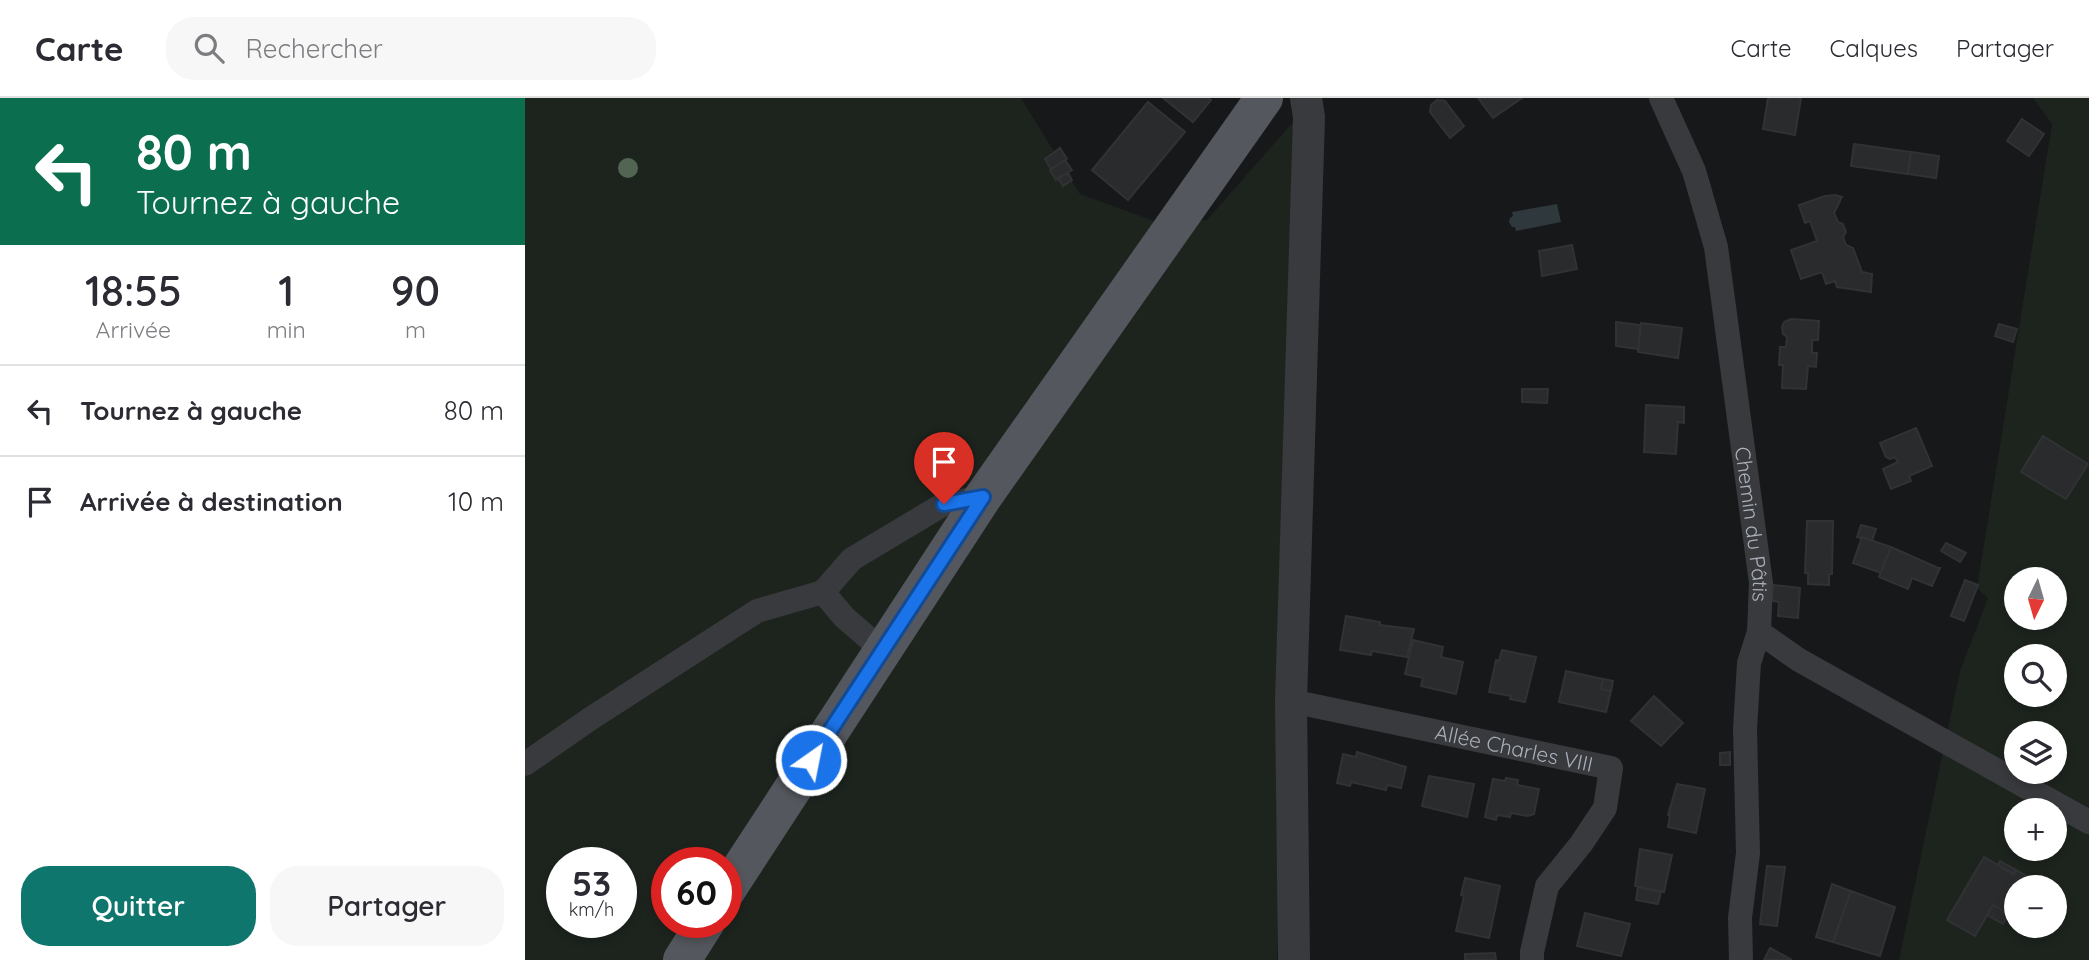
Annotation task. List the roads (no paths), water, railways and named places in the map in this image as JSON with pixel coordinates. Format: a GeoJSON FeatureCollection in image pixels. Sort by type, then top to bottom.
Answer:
{"type":"FeatureCollection","features":[{"type":"Feature","properties":{"kind":"main road"},"geometry":{"type":"LineString","coordinates":[[742,866],[983,497],[1264,98]]}},
{"type":"Feature","properties":{"kind":"main road"},"geometry":{"type":"LineString","coordinates":[[682,960],[696,938]]}},
{"type":"Feature","properties":{"kind":"street"},"geometry":{"type":"LineString","coordinates":[[1294,960],[1291,701],[1309,117],[1306,98]]}},
{"type":"Feature","properties":{"kind":"street","name":"Chemin du Pâtis"},"geometry":{"type":"LineString","coordinates":[[1661,98],[1694,171],[1716,247],[1761,583],[1759,632],[1749,663],[1745,729],[1748,853],[1740,918],[1741,960]]}},
{"type":"Feature","properties":{"kind":"street"},"geometry":{"type":"LineString","coordinates":[[525,764],[757,611],[823,592],[852,559],[944,504],[983,497]]}},
{"type":"Feature","properties":{"kind":"street"},"geometry":{"type":"LineString","coordinates":[[823,592],[844,617],[882,650]]}},
{"type":"Feature","properties":{"kind":"street"},"geometry":{"type":"LineString","coordinates":[[1759,632],[1799,660],[2089,822]]}},
{"type":"Feature","properties":{"kind":"street","name":"Allée Charles VIII"},"geometry":{"type":"LineString","coordinates":[[1291,701],[1611,768],[1605,808],[1581,844],[1547,886],[1532,960]]}}]}
